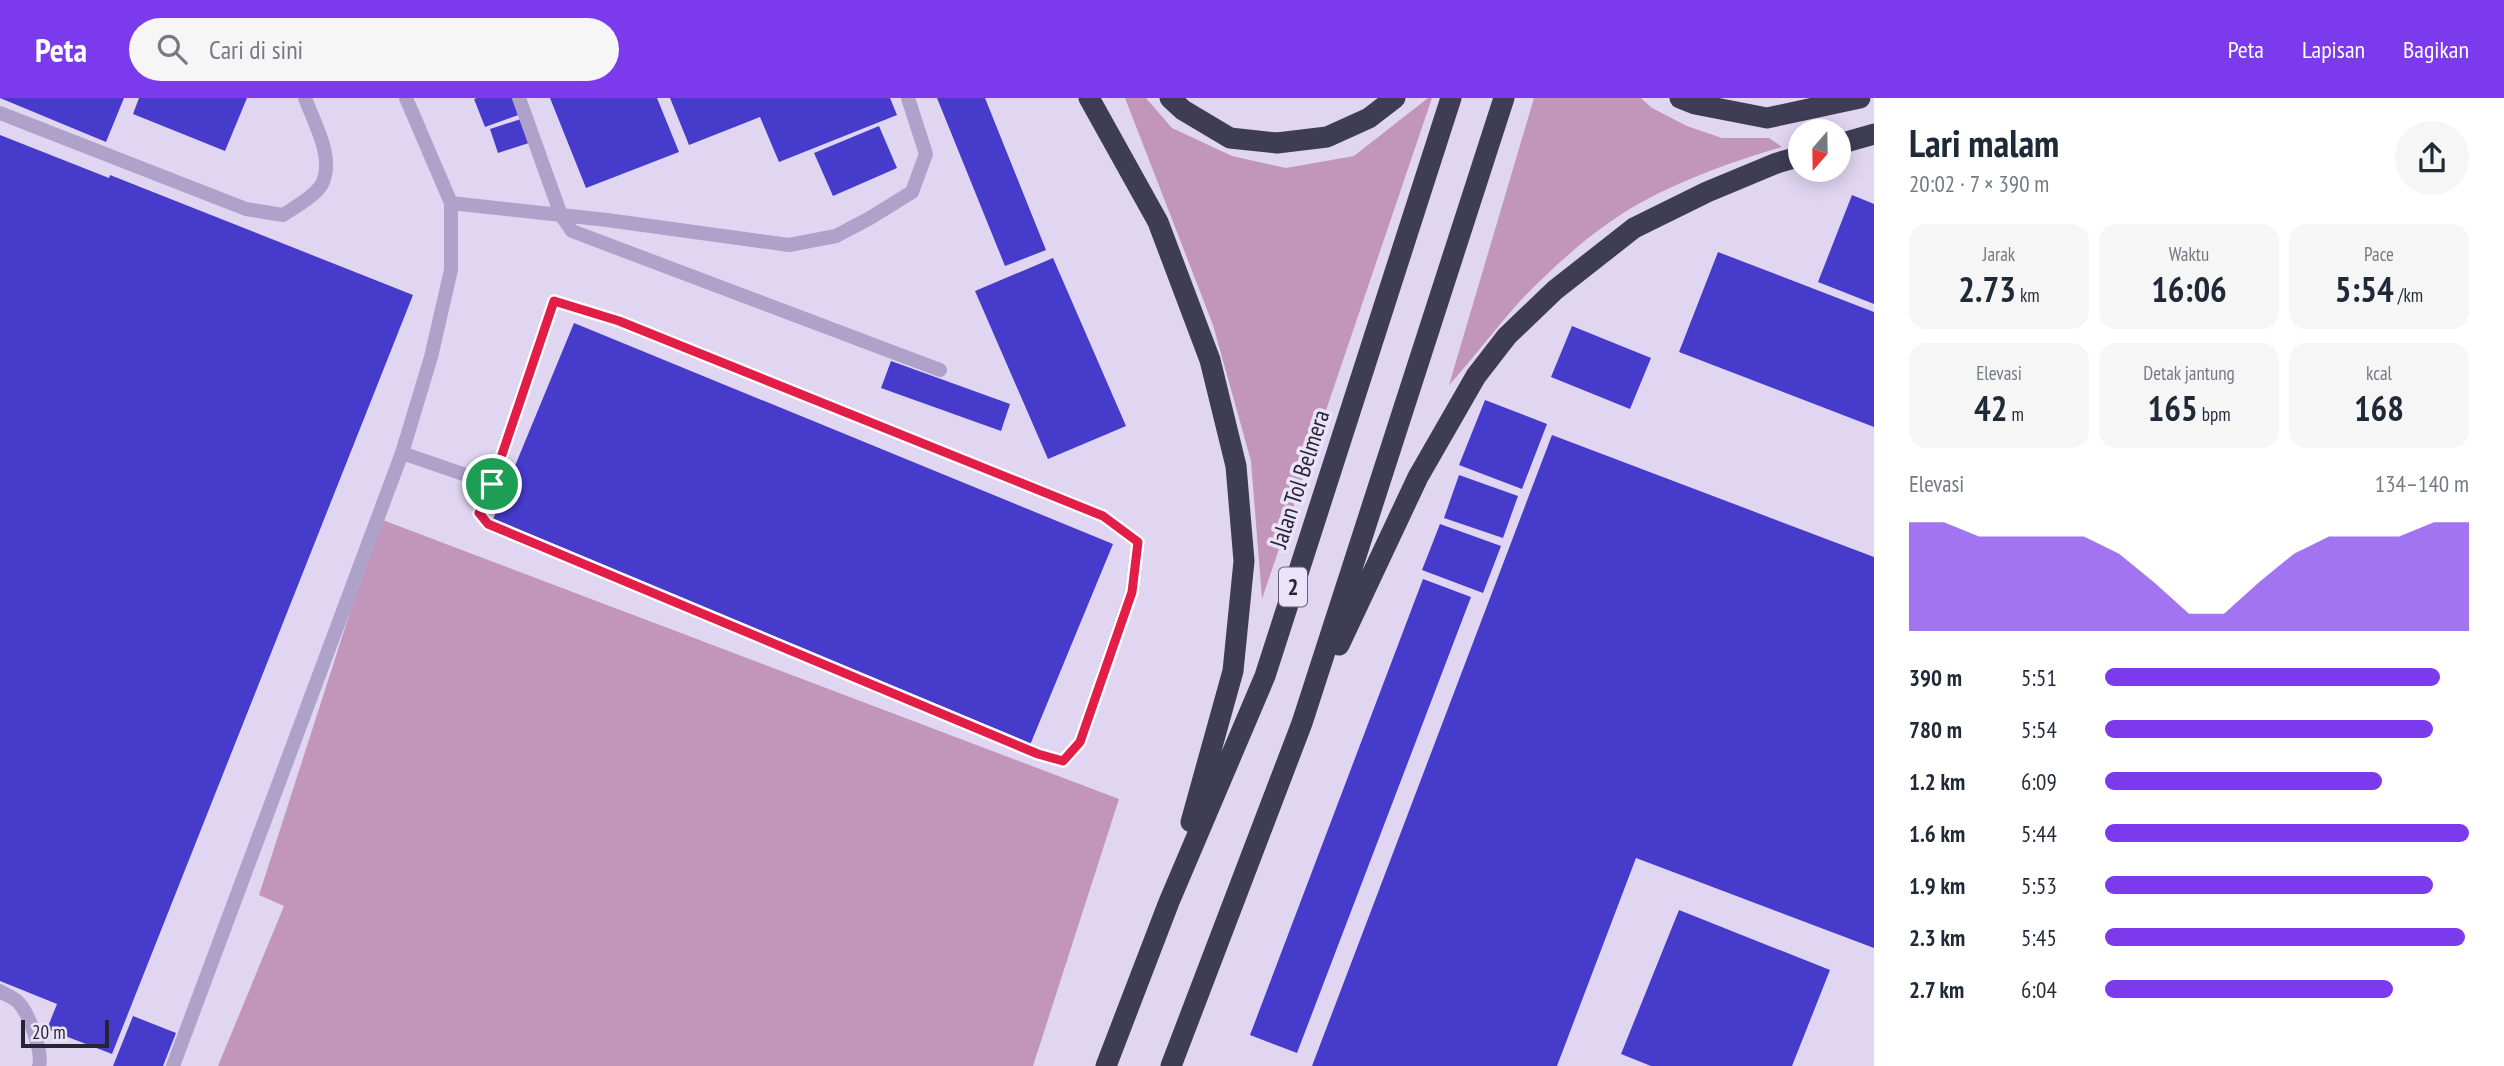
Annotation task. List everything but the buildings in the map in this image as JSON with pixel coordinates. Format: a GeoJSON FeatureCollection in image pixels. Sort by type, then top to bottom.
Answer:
{"type":"FeatureCollection","features":[{"type":"Feature","properties":{"kind":"highway"},"geometry":{"type":"LineString","coordinates":[[1089,98],[1158,222],[1210,360],[1236,466],[1244,561],[1233,671],[1169,902]]}},
{"type":"Feature","properties":{"kind":"highway"},"geometry":{"type":"LineString","coordinates":[[1170,98],[1183,110],[1230,138],[1277,143],[1327,137],[1369,118],[1395,98]]}},
{"type":"Feature","properties":{"kind":"highway","name":"Jalan Tol Belmera"},"geometry":{"type":"LineString","coordinates":[[1107,1066],[1169,902],[1265,676],[1451,98]]}},
{"type":"Feature","properties":{"kind":"highway","name":"2"},"geometry":{"type":"LineString","coordinates":[[1171,1066],[1302,723],[1504,98]]}},
{"type":"Feature","properties":{"kind":"highway"},"geometry":{"type":"LineString","coordinates":[[1680,98],[1695,104],[1767,118],[1860,98]]}},
{"type":"Feature","properties":{"kind":"highway"},"geometry":{"type":"LineString","coordinates":[[1852,141],[1874,134]]}},
{"type":"Feature","properties":{"kind":"highway"},"geometry":{"type":"LineString","coordinates":[[1302,723],[1418,477],[1476,376],[1507,336],[1555,290],[1634,228],[1707,192],[1788,160]]}},
{"type":"Feature","properties":{"kind":"lane"},"geometry":{"type":"LineString","coordinates":[[0,113],[246,209],[283,215],[304,202],[321,184],[327,158],[305,98]]}},
{"type":"Feature","properties":{"kind":"lane"},"geometry":{"type":"LineString","coordinates":[[173,1066],[402,453],[431,357],[451,270],[451,203],[406,98]]}},
{"type":"Feature","properties":{"kind":"lane"},"geometry":{"type":"LineString","coordinates":[[519,98],[561,215],[572,231],[940,370]]}},
{"type":"Feature","properties":{"kind":"lane"},"geometry":{"type":"LineString","coordinates":[[451,203],[789,245],[836,236],[912,192],[926,154],[908,98]]}},
{"type":"Feature","properties":{"kind":"lane"},"geometry":{"type":"LineString","coordinates":[[554,301],[619,321],[1103,516],[1138,542],[1132,592],[1080,742],[1063,761],[1038,754],[498,529],[488,524],[479,513],[492,484],[554,301]]}},
{"type":"Feature","properties":{"kind":"lane"},"geometry":{"type":"LineString","coordinates":[[402,453],[492,484]]}},
{"type":"Feature","properties":{"kind":"lane"},"geometry":{"type":"LineString","coordinates":[[0,991],[19,1003],[34,1034],[41,1060],[39,1066]]}},
{"type":"Feature","properties":{"kind":"shaded area"},"geometry":{"type":"Polygon","coordinates":[[[1125,98],[1146,98],[1172,128],[1232,156],[1286,168],[1354,156],[1428,98],[1432,98],[1262,599],[1251,461],[1213,325],[1125,98]]]}},
{"type":"Feature","properties":{"kind":"shaded area"},"geometry":{"type":"Polygon","coordinates":[[[1534,98],[1641,98],[1652,108],[1687,126],[1722,138],[1769,138],[1782,147],[1676,185],[1610,222],[1564,259],[1522,299],[1449,385],[1534,98]]]}},
{"type":"Feature","properties":{"kind":"shaded area"},"geometry":{"type":"Polygon","coordinates":[[[380,519],[1119,799],[1033,1066],[218,1066],[284,906],[259,895],[380,519]]]}},
{"type":"Feature","properties":{"kind":"route"},"geometry":{"type":"LineString","coordinates":[[554,301],[619,321],[1103,516],[1138,542],[1132,592],[1080,742],[1063,761],[1038,754],[498,529],[488,524],[479,513],[492,484],[554,301]]}}]}
